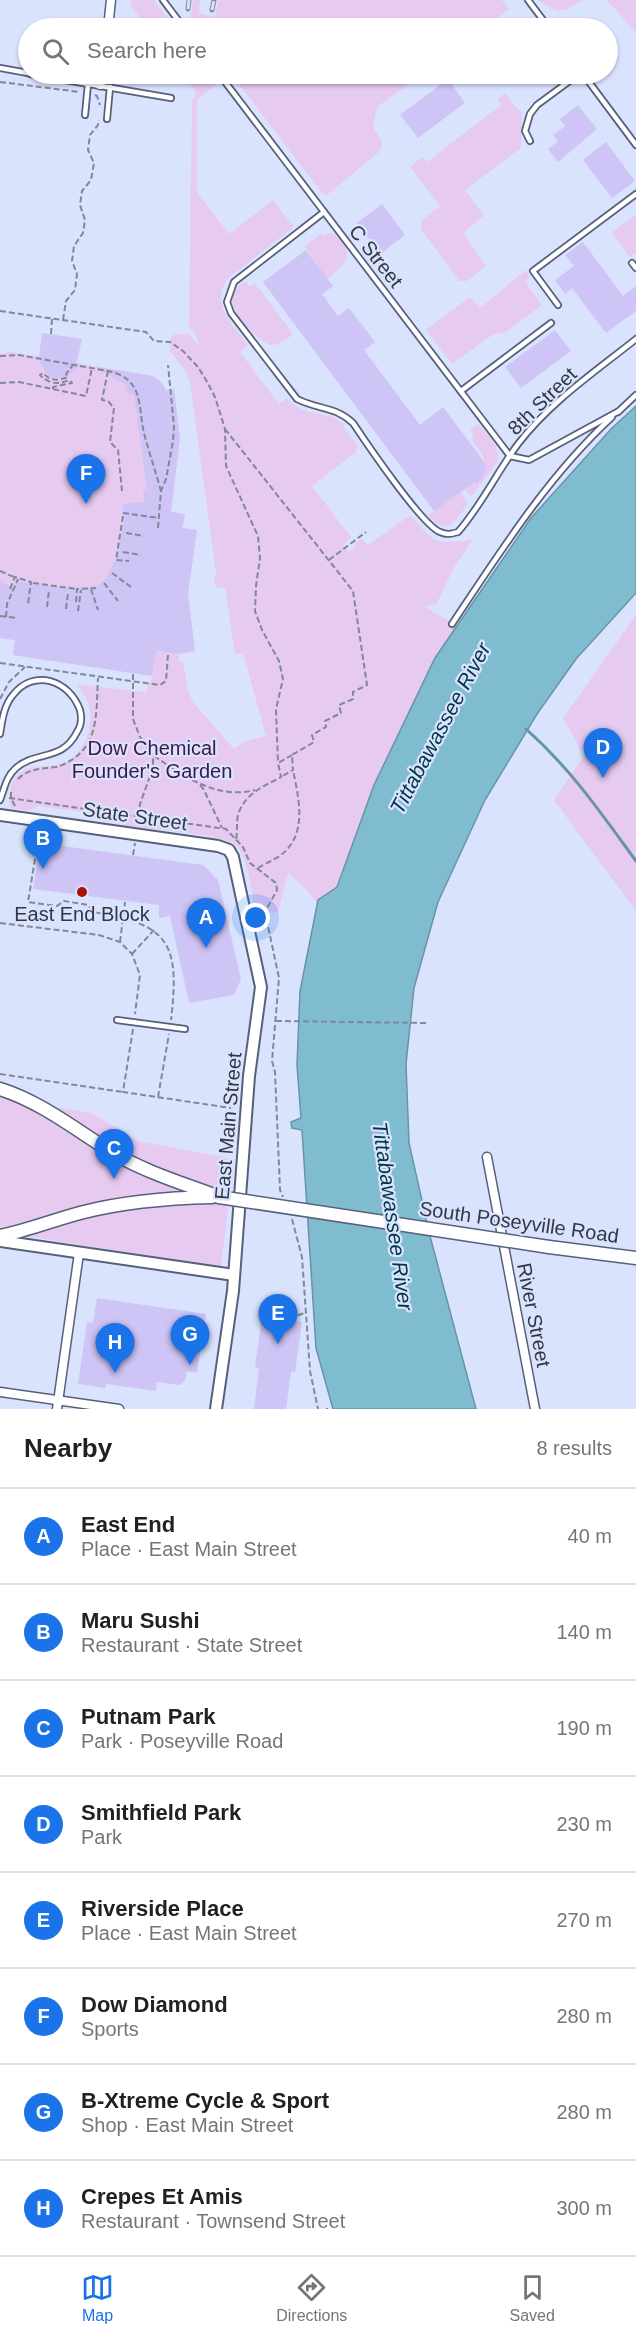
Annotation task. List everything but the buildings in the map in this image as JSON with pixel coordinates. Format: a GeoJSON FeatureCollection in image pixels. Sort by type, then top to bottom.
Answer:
{"type":"FeatureCollection","features":[{"type":"Feature","properties":{"kind":"main road"},"geometry":{"type":"LineString","coordinates":[[0,1089],[17,1095],[62,1119],[137,1166],[219,1197]]}},
{"type":"Feature","properties":{"kind":"main road"},"geometry":{"type":"LineString","coordinates":[[0,1236],[42,1226],[82,1212],[135,1201],[219,1197]]}},
{"type":"Feature","properties":{"kind":"main road","name":"South Poseyville Road"},"geometry":{"type":"LineString","coordinates":[[219,1197],[636,1258]]}},
{"type":"Feature","properties":{"kind":"street"},"geometry":{"type":"LineString","coordinates":[[109,18],[111,0]]}},
{"type":"Feature","properties":{"kind":"street","name":"State Street"},"geometry":{"type":"LineString","coordinates":[[0,815],[218,846],[229,850]]}},
{"type":"Feature","properties":{"kind":"street","name":"East Main Street"},"geometry":{"type":"LineString","coordinates":[[216,1409],[234,1275],[249,1076],[261,987],[233,857],[229,850]]}},
{"type":"Feature","properties":{"kind":"street","name":"River Street"},"geometry":{"type":"LineString","coordinates":[[487,1157],[535,1409]]}},
{"type":"Feature","properties":{"kind":"street"},"geometry":{"type":"LineString","coordinates":[[0,1241],[234,1275]]}},
{"type":"Feature","properties":{"kind":"street"},"geometry":{"type":"LineString","coordinates":[[57,1405],[79,1253]]}},
{"type":"Feature","properties":{"kind":"street"},"geometry":{"type":"LineString","coordinates":[[0,1392],[57,1405],[119,1409]]}},
{"type":"Feature","properties":{"kind":"lane"},"geometry":{"type":"LineString","coordinates":[[163,0],[176,18]]}},
{"type":"Feature","properties":{"kind":"lane"},"geometry":{"type":"LineString","coordinates":[[528,0],[542,18]]}},
{"type":"Feature","properties":{"kind":"lane"},"geometry":{"type":"LineString","coordinates":[[0,68],[18,71]]}},
{"type":"Feature","properties":{"kind":"lane"},"geometry":{"type":"LineString","coordinates":[[85,115],[88,84],[171,98]]}},
{"type":"Feature","properties":{"kind":"lane","name":"C Street"},"geometry":{"type":"LineString","coordinates":[[227,84],[510,456]]}},
{"type":"Feature","properties":{"kind":"lane"},"geometry":{"type":"LineString","coordinates":[[530,141],[525,131],[530,114],[537,105],[567,84]]}},
{"type":"Feature","properties":{"kind":"lane"},"geometry":{"type":"LineString","coordinates":[[589,84],[636,145]]}},
{"type":"Feature","properties":{"kind":"lane"},"geometry":{"type":"LineString","coordinates":[[107,119],[110,87]]}},
{"type":"Feature","properties":{"kind":"lane"},"geometry":{"type":"LineString","coordinates":[[558,305],[533,271],[636,194]]}},
{"type":"Feature","properties":{"kind":"lane","name":"8th Street"},"geometry":{"type":"LineString","coordinates":[[324,212],[234,282],[227,302],[231,313],[297,399],[311,406],[342,413],[428,523],[438,532],[448,535],[458,532],[510,456],[540,419],[636,339]]}},
{"type":"Feature","properties":{"kind":"lane"},"geometry":{"type":"LineString","coordinates":[[632,263],[636,268]]}},
{"type":"Feature","properties":{"kind":"lane"},"geometry":{"type":"LineString","coordinates":[[462,391],[551,323]]}},
{"type":"Feature","properties":{"kind":"lane"},"geometry":{"type":"LineString","coordinates":[[452,624],[524,519],[579,453],[636,395]]}},
{"type":"Feature","properties":{"kind":"lane"},"geometry":{"type":"LineString","coordinates":[[510,456],[530,460],[619,411]]}},
{"type":"Feature","properties":{"kind":"lane"},"geometry":{"type":"LineString","coordinates":[[0,734],[5,709],[11,696],[23,684],[37,678],[54,682],[67,689],[76,701],[81,714],[80,727],[72,743],[59,752],[32,759],[18,766],[7,777],[1,798]]}},
{"type":"Feature","properties":{"kind":"lane"},"geometry":{"type":"LineString","coordinates":[[117,1020],[185,1029]]}},
{"type":"Feature","properties":{"kind":"path"},"geometry":{"type":"LineString","coordinates":[[0,82],[87,93],[98,96],[101,109]]}},
{"type":"Feature","properties":{"kind":"path"},"geometry":{"type":"LineString","coordinates":[[63,321],[66,300],[75,290],[77,274],[72,261],[74,246],[83,233],[85,220],[80,205],[82,191],[91,180],[94,163],[88,150],[90,135],[98,125],[99,117]]}},
{"type":"Feature","properties":{"kind":"path"},"geometry":{"type":"LineString","coordinates":[[0,311],[146,332],[154,341],[170,342],[183,351],[198,367],[206,380],[215,397],[225,429],[226,466],[258,536],[260,558],[255,611],[262,630],[279,661],[283,679],[276,709],[278,763],[281,777]]}},
{"type":"Feature","properties":{"kind":"path"},"geometry":{"type":"LineString","coordinates":[[51,334],[52,319]]}},
{"type":"Feature","properties":{"kind":"path"},"geometry":{"type":"LineString","coordinates":[[0,356],[19,355],[46,358],[123,375],[131,381],[139,396],[145,435],[161,491],[158,528]]}},
{"type":"Feature","properties":{"kind":"path"},"geometry":{"type":"LineString","coordinates":[[53,389],[53,387],[72,383],[69,380],[55,384],[40,375],[43,373],[50,378],[61,380],[68,377],[66,374],[73,365]]}},
{"type":"Feature","properties":{"kind":"path"},"geometry":{"type":"LineString","coordinates":[[161,491],[166,479],[174,426],[168,365]]}},
{"type":"Feature","properties":{"kind":"path"},"geometry":{"type":"LineString","coordinates":[[0,383],[19,382],[86,396],[92,368]]}},
{"type":"Feature","properties":{"kind":"path"},"geometry":{"type":"LineString","coordinates":[[108,371],[102,400],[108,401],[114,408],[110,442],[118,450],[122,491]]}},
{"type":"Feature","properties":{"kind":"path"},"geometry":{"type":"LineString","coordinates":[[225,429],[353,591],[367,685],[353,692],[353,699],[339,705],[341,713],[325,721],[326,727],[312,735],[314,742],[278,763]]}},
{"type":"Feature","properties":{"kind":"path"},"geometry":{"type":"LineString","coordinates":[[129,561],[116,560],[123,515],[160,518]]}},
{"type":"Feature","properties":{"kind":"path"},"geometry":{"type":"LineString","coordinates":[[329,560],[366,532]]}},
{"type":"Feature","properties":{"kind":"path"},"geometry":{"type":"LineString","coordinates":[[126,533],[144,536]]}},
{"type":"Feature","properties":{"kind":"path"},"geometry":{"type":"LineString","coordinates":[[123,552],[141,555]]}},
{"type":"Feature","properties":{"kind":"path"},"geometry":{"type":"LineString","coordinates":[[0,571],[31,582],[28,604]]}},
{"type":"Feature","properties":{"kind":"path"},"geometry":{"type":"LineString","coordinates":[[112,573],[131,587]]}},
{"type":"Feature","properties":{"kind":"path"},"geometry":{"type":"LineString","coordinates":[[10,589],[16,578]]}},
{"type":"Feature","properties":{"kind":"path"},"geometry":{"type":"LineString","coordinates":[[6,617],[7,603],[16,578]]}},
{"type":"Feature","properties":{"kind":"path"},"geometry":{"type":"LineString","coordinates":[[33,583],[77,589],[96,588]]}},
{"type":"Feature","properties":{"kind":"path"},"geometry":{"type":"LineString","coordinates":[[104,583],[118,601]]}},
{"type":"Feature","properties":{"kind":"path"},"geometry":{"type":"LineString","coordinates":[[76,602],[77,589]]}},
{"type":"Feature","properties":{"kind":"path"},"geometry":{"type":"LineString","coordinates":[[77,589],[78,611]]}},
{"type":"Feature","properties":{"kind":"path"},"geometry":{"type":"LineString","coordinates":[[47,607],[49,590]]}},
{"type":"Feature","properties":{"kind":"path"},"geometry":{"type":"LineString","coordinates":[[91,590],[98,610]]}},
{"type":"Feature","properties":{"kind":"path"},"geometry":{"type":"LineString","coordinates":[[66,609],[68,593]]}},
{"type":"Feature","properties":{"kind":"path"},"geometry":{"type":"LineString","coordinates":[[0,616],[17,618]]}},
{"type":"Feature","properties":{"kind":"path"},"geometry":{"type":"LineString","coordinates":[[0,663],[132,683],[160,685],[166,681],[168,655]]}},
{"type":"Feature","properties":{"kind":"path"},"geometry":{"type":"LineString","coordinates":[[0,699],[9,682],[25,667]]}},
{"type":"Feature","properties":{"kind":"path"},"geometry":{"type":"LineString","coordinates":[[133,674],[133,719],[140,737],[153,755],[190,780],[218,790],[240,794],[255,790],[293,770]]}},
{"type":"Feature","properties":{"kind":"path"},"geometry":{"type":"LineString","coordinates":[[138,825],[140,804],[153,768],[153,755]]}},
{"type":"Feature","properties":{"kind":"path"},"geometry":{"type":"LineString","coordinates":[[257,868],[288,849],[295,839],[299,799],[292,755]]}},
{"type":"Feature","properties":{"kind":"path"},"geometry":{"type":"LineString","coordinates":[[198,783],[204,790],[222,828]]}},
{"type":"Feature","properties":{"kind":"path"},"geometry":{"type":"LineString","coordinates":[[236,839],[238,816],[244,802],[255,790]]}},
{"type":"Feature","properties":{"kind":"path"},"geometry":{"type":"LineString","coordinates":[[1,798],[226,829],[243,847],[250,863],[276,883],[277,890],[265,912],[279,978],[272,1061],[275,1072],[280,1190],[284,1199]]}},
{"type":"Feature","properties":{"kind":"path"},"geometry":{"type":"LineString","coordinates":[[38,841],[28,902],[57,906],[64,901],[88,905],[93,912],[124,916],[154,930],[167,944],[175,967],[171,1027],[158,1098]]}},
{"type":"Feature","properties":{"kind":"path"},"geometry":{"type":"LineString","coordinates":[[133,855],[135,843]]}},
{"type":"Feature","properties":{"kind":"path"},"geometry":{"type":"LineString","coordinates":[[120,942],[125,902]]}},
{"type":"Feature","properties":{"kind":"path"},"geometry":{"type":"LineString","coordinates":[[132,954],[154,930]]}},
{"type":"Feature","properties":{"kind":"path"},"geometry":{"type":"LineString","coordinates":[[276,1021],[428,1023]]}},
{"type":"Feature","properties":{"kind":"path"},"geometry":{"type":"LineString","coordinates":[[0,1074],[123,1092]]}},
{"type":"Feature","properties":{"kind":"path"},"geometry":{"type":"LineString","coordinates":[[292,1218],[302,1257],[310,1371],[318,1409]]}},
{"type":"Feature","properties":{"kind":"path"},"geometry":{"type":"LineString","coordinates":[[289,1318],[306,1313]]}},
{"type":"Feature","properties":{"kind":"green space"},"geometry":{"type":"Polygon","coordinates":[[[131,0],[154,0],[168,18],[140,18],[130,5],[131,0]]]}},
{"type":"Feature","properties":{"kind":"green space"},"geometry":{"type":"Polygon","coordinates":[[[193,0],[200,0],[199,13],[215,17],[218,0],[502,0],[509,9],[497,18],[190,18],[193,0]]]}},
{"type":"Feature","properties":{"kind":"green space"},"geometry":{"type":"Polygon","coordinates":[[[538,0],[583,0],[568,9],[556,11],[538,0]]]}},
{"type":"Feature","properties":{"kind":"green space"},"geometry":{"type":"Polygon","coordinates":[[[607,0],[636,0],[636,33],[607,0]]]}},
{"type":"Feature","properties":{"kind":"green space","name":"Dow Chemical Founder's Garden"},"geometry":{"type":"Polygon","coordinates":[[[189,84],[217,84],[197,100],[197,192],[229,234],[273,200],[294,227],[227,279],[222,288],[222,306],[230,322],[248,345],[240,352],[279,404],[287,398],[294,405],[308,412],[337,419],[344,424],[343,426],[357,445],[356,452],[312,486],[351,537],[343,545],[349,552],[362,538],[368,545],[410,515],[425,532],[436,540],[450,542],[473,539],[453,569],[437,603],[425,607],[457,626],[374,785],[337,887],[317,903],[288,873],[278,912],[256,914],[245,861],[238,847],[231,842],[203,835],[124,826],[118,817],[38,806],[28,811],[10,808],[10,792],[16,777],[31,768],[66,762],[77,754],[85,742],[89,729],[90,711],[83,692],[76,684],[146,692],[152,676],[13,655],[15,640],[0,638],[0,354],[10,352],[39,356],[42,333],[82,339],[77,363],[153,376],[166,390],[174,389],[180,438],[171,512],[185,514],[183,528],[197,530],[187,601],[189,601],[195,651],[179,654],[179,662],[183,662],[188,691],[193,702],[234,749],[245,741],[266,736],[243,653],[235,654],[225,587],[217,588],[214,582],[216,573],[190,382],[184,369],[170,351],[171,337],[176,334],[189,334],[198,345],[195,333],[189,328],[192,102],[196,92],[189,84]]]}},
{"type":"Feature","properties":{"kind":"green space"},"geometry":{"type":"Polygon","coordinates":[[[239,84],[408,84],[377,107],[373,127],[382,142],[380,151],[327,195],[323,194],[239,84]]]}},
{"type":"Feature","properties":{"kind":"green space"},"geometry":{"type":"Polygon","coordinates":[[[505,93],[522,114],[521,148],[465,190],[484,216],[463,233],[486,266],[467,281],[459,281],[421,229],[422,220],[440,206],[410,167],[422,157],[427,162],[501,105],[497,100],[505,93]]]}},
{"type":"Feature","properties":{"kind":"green space"},"geometry":{"type":"Polygon","coordinates":[[[636,215],[636,253],[630,257],[612,232],[636,215]]]}},
{"type":"Feature","properties":{"kind":"green space"},"geometry":{"type":"Polygon","coordinates":[[[322,233],[324,236],[330,233],[336,235],[343,242],[347,255],[343,264],[327,279],[305,246],[322,233]]]}},
{"type":"Feature","properties":{"kind":"green space"},"geometry":{"type":"Polygon","coordinates":[[[526,270],[529,275],[526,283],[542,305],[506,332],[492,335],[452,364],[426,330],[470,297],[480,308],[526,270]]]}},
{"type":"Feature","properties":{"kind":"green space"},"geometry":{"type":"Polygon","coordinates":[[[245,281],[250,287],[255,283],[293,334],[286,340],[275,345],[267,344],[250,329],[235,310],[232,298],[239,285],[245,281]]]}},
{"type":"Feature","properties":{"kind":"green space"},"geometry":{"type":"Polygon","coordinates":[[[478,424],[495,446],[498,461],[471,497],[465,489],[475,482],[477,484],[485,466],[481,452],[472,440],[473,434],[470,430],[478,424]]]}},
{"type":"Feature","properties":{"kind":"green space"},"geometry":{"type":"Polygon","coordinates":[[[461,492],[468,503],[460,515],[446,526],[434,522],[428,515],[461,492]]]}},
{"type":"Feature","properties":{"kind":"green space"},"geometry":{"type":"Polygon","coordinates":[[[636,615],[636,911],[554,800],[584,756],[563,718],[636,615]]]}},
{"type":"Feature","properties":{"kind":"green space"},"geometry":{"type":"Polygon","coordinates":[[[0,1098],[92,1113],[138,1141],[229,1158],[229,1200],[221,1267],[0,1232],[0,1098]]]}},
{"type":"Feature","properties":{"kind":"water","name":"Tittabawassee River"},"geometry":{"type":"Polygon","coordinates":[[[636,406],[636,593],[576,659],[537,714],[485,800],[438,902],[414,988],[406,1064],[409,1143],[430,1236],[476,1409],[333,1409],[316,1348],[302,1130],[292,1128],[291,1122],[301,1118],[297,1065],[300,991],[318,900],[337,887],[374,785],[435,658],[531,518],[611,429],[636,406]]]}},
{"type":"Feature","properties":{"kind":"waterway"},"geometry":{"type":"LineString","coordinates":[[526,729],[571,776],[636,861]]}},
{"type":"Feature","properties":{"kind":"railway"},"geometry":{"type":"LineString","coordinates":[[188,9],[189,0]]}},
{"type":"Feature","properties":{"kind":"railway"},"geometry":{"type":"LineString","coordinates":[[212,10],[214,0]]}},
{"type":"Feature","properties":{"kind":"place","name":"Dow Diamond"},"geometry":{"type":"Point","coordinates":[86,504]}},
{"type":"Feature","properties":{"kind":"place","name":"Smithfield Park"},"geometry":{"type":"Point","coordinates":[603,778]}},
{"type":"Feature","properties":{"kind":"place","name":"Maru Sushi"},"geometry":{"type":"Point","coordinates":[43,869]}},
{"type":"Feature","properties":{"kind":"place","name":"East End Block"},"geometry":{"type":"Point","coordinates":[82,892]}},
{"type":"Feature","properties":{"kind":"place","name":"East End"},"geometry":{"type":"Point","coordinates":[206,948]}},
{"type":"Feature","properties":{"kind":"place","name":"Putnam Park"},"geometry":{"type":"Point","coordinates":[114,1179]}},
{"type":"Feature","properties":{"kind":"place","name":"Riverside Place"},"geometry":{"type":"Point","coordinates":[278,1344]}},
{"type":"Feature","properties":{"kind":"place","name":"B-Xtreme Cycle & Sport"},"geometry":{"type":"Point","coordinates":[190,1365]}},
{"type":"Feature","properties":{"kind":"place","name":"Crepes Et Amis"},"geometry":{"type":"Point","coordinates":[115,1373]}}]}
